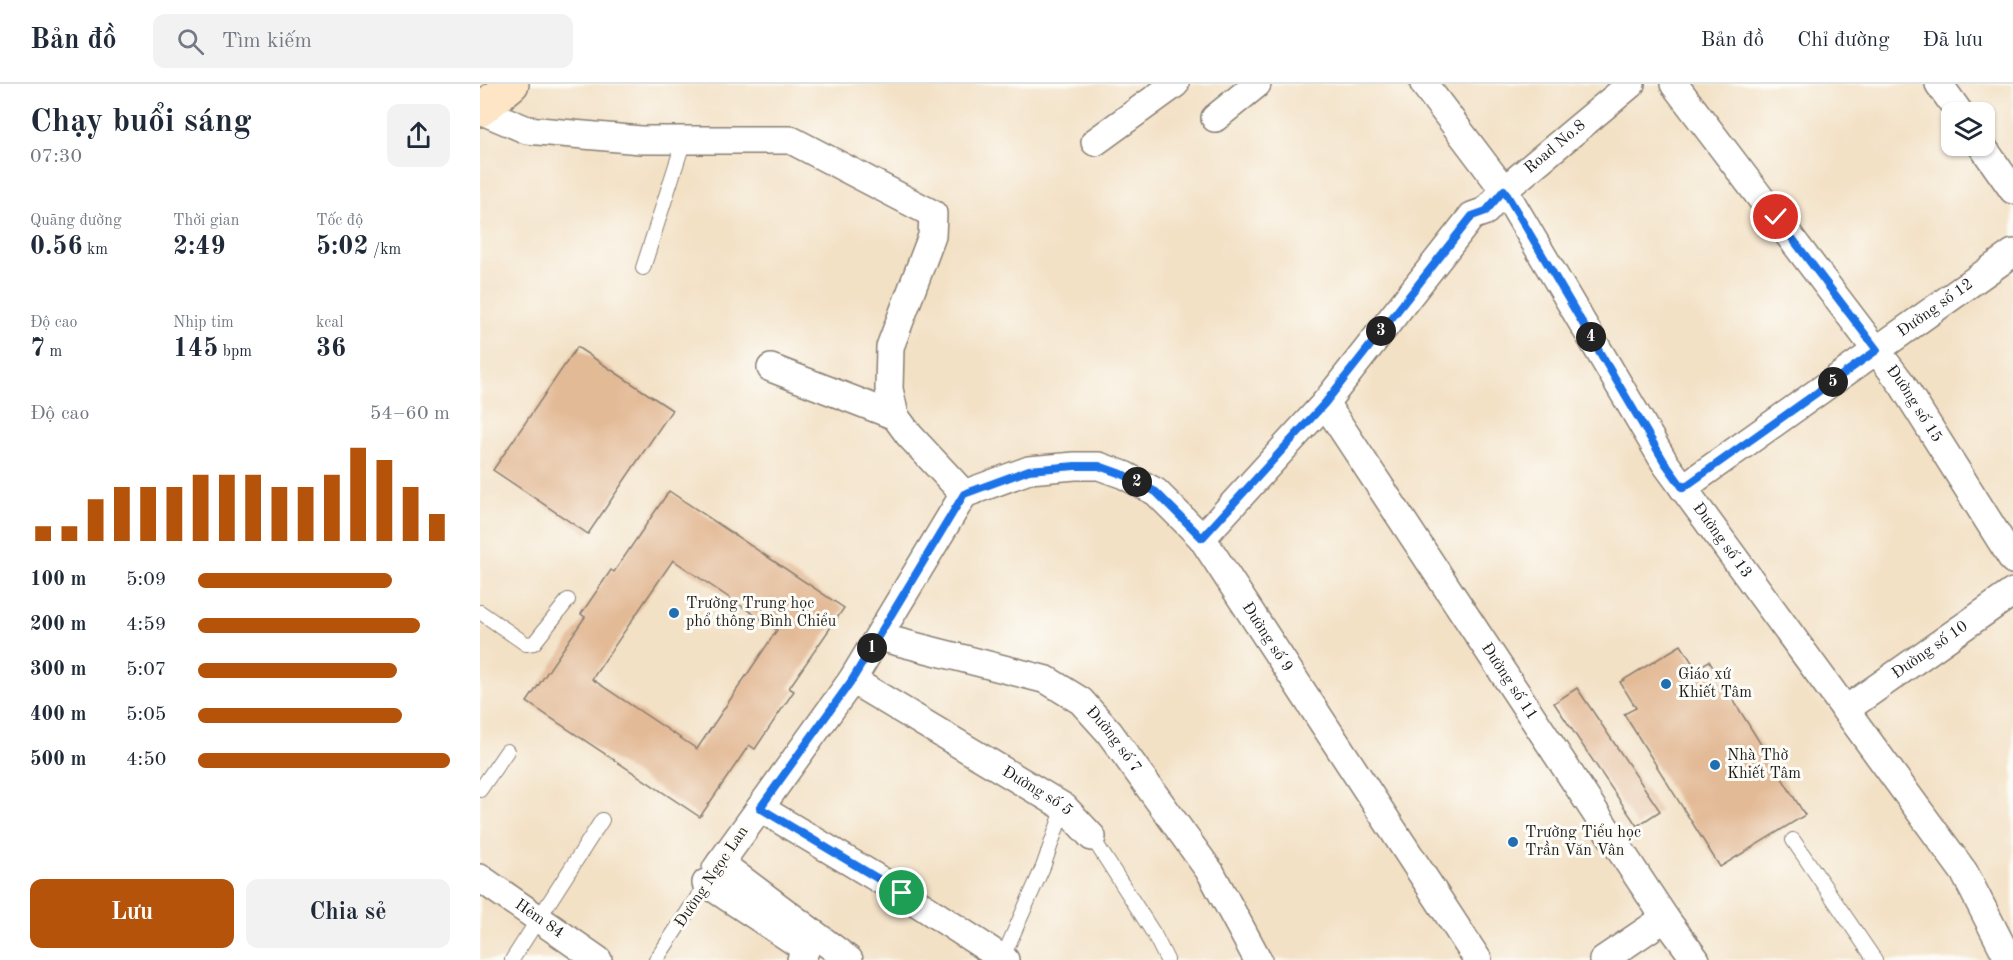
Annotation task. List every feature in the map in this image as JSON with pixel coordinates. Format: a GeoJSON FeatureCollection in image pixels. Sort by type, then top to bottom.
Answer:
{"type":"FeatureCollection","features":[{"type":"Feature","properties":{"kind":"street"},"geometry":{"type":"LineString","coordinates":[[1095,142],[1175,84]]}},
{"type":"Feature","properties":{"kind":"street"},"geometry":{"type":"LineString","coordinates":[[1215,118],[1257,84]]}},
{"type":"Feature","properties":{"kind":"street","name":"Đường số 13"},"geometry":{"type":"LineString","coordinates":[[1424,84],[1504,190],[1665,463],[1964,872],[2009,960]]}},
{"type":"Feature","properties":{"kind":"street","name":"Road No.8"},"geometry":{"type":"LineString","coordinates":[[1202,538],[1325,403],[1472,216],[1486,211],[1504,190],[1631,84]]}},
{"type":"Feature","properties":{"kind":"street","name":"Đường số 15"},"geometry":{"type":"LineString","coordinates":[[1674,84],[1902,384],[2013,560]]}},
{"type":"Feature","properties":{"kind":"street"},"geometry":{"type":"LineString","coordinates":[[1939,84],[1952,102]]}},
{"type":"Feature","properties":{"kind":"street"},"geometry":{"type":"LineString","coordinates":[[491,99],[527,130],[642,140],[791,140],[933,214],[932,236],[890,347],[889,389],[895,416],[909,435],[964,494]]}},
{"type":"Feature","properties":{"kind":"street"},"geometry":{"type":"LineString","coordinates":[[1989,156],[2013,190]]}},
{"type":"Feature","properties":{"kind":"street","name":"Đường số 12"},"geometry":{"type":"LineString","coordinates":[[1683,488],[2013,253]]}},
{"type":"Feature","properties":{"kind":"street"},"geometry":{"type":"LineString","coordinates":[[771,368],[895,416]]}},
{"type":"Feature","properties":{"kind":"street","name":"Đường số 11"},"geometry":{"type":"LineString","coordinates":[[1325,403],[1665,918],[1696,960]]}},
{"type":"Feature","properties":{"kind":"street","name":"Đường số 9"},"geometry":{"type":"LineString","coordinates":[[964,494],[1029,470],[1075,466],[1099,466],[1124,475],[1156,492],[1202,538],[1478,960]]}},
{"type":"Feature","properties":{"kind":"street","name":"Đường Ngọc Lan"},"geometry":{"type":"LineString","coordinates":[[714,872],[852,680],[964,494]]}},
{"type":"Feature","properties":{"kind":"street","name":"Đường số 10"},"geometry":{"type":"LineString","coordinates":[[1845,710],[2013,592]]}},
{"type":"Feature","properties":{"kind":"street","name":"Đường số 7"},"geometry":{"type":"LineString","coordinates":[[879,637],[1047,680],[1081,701],[1109,732],[1211,873],[1258,960]]}},
{"type":"Feature","properties":{"kind":"street","name":"Đường số 5"},"geometry":{"type":"LineString","coordinates":[[852,680],[1064,807],[1092,837]]}},
{"type":"Feature","properties":{"kind":"street"},"geometry":{"type":"LineString","coordinates":[[760,808],[1004,958]]}},
{"type":"Feature","properties":{"kind":"street"},"geometry":{"type":"LineString","coordinates":[[714,872],[803,947],[805,951],[801,960]]}},
{"type":"Feature","properties":{"kind":"street"},"geometry":{"type":"LineString","coordinates":[[714,872],[849,960]]}},
{"type":"Feature","properties":{"kind":"street","name":"Hẻm 84"},"geometry":{"type":"LineString","coordinates":[[480,878],[598,960]]}},
{"type":"Feature","properties":{"kind":"street"},"geometry":{"type":"LineString","coordinates":[[1603,960],[1665,918]]}},
{"type":"Feature","properties":{"kind":"lane"},"geometry":{"type":"LineString","coordinates":[[644,268],[684,140]]}},
{"type":"Feature","properties":{"kind":"lane"},"geometry":{"type":"LineString","coordinates":[[480,612],[530,645],[568,600]]}},
{"type":"Feature","properties":{"kind":"lane"},"geometry":{"type":"LineString","coordinates":[[480,790],[507,751]]}},
{"type":"Feature","properties":{"kind":"lane"},"geometry":{"type":"LineString","coordinates":[[1004,958],[1043,867],[1064,807]]}},
{"type":"Feature","properties":{"kind":"lane"},"geometry":{"type":"LineString","coordinates":[[512,960],[602,820]]}},
{"type":"Feature","properties":{"kind":"lane","name":"Đường số 5"},"geometry":{"type":"LineString","coordinates":[[1092,837],[1154,934],[1167,960]]}},
{"type":"Feature","properties":{"kind":"lane"},"geometry":{"type":"LineString","coordinates":[[1793,840],[1875,960]]}},
{"type":"Feature","properties":{"kind":"lane","name":"Đường Ngọc Lan"},"geometry":{"type":"LineString","coordinates":[[656,960],[714,872]]}},
{"type":"Feature","properties":{"kind":"building"},"geometry":{"type":"Polygon","coordinates":[[[577,347],[672,410],[588,534],[493,470],[577,347]]]}},
{"type":"Feature","properties":{"kind":"building"},"geometry":{"type":"Polygon","coordinates":[[[669,491],[844,608],[789,688],[794,691],[755,749],[749,745],[700,817],[527,702],[585,617],[581,614],[611,570],[614,572],[669,491]],[[673,560],[592,679],[697,749],[777,630],[673,560]]]}},
{"type":"Feature","properties":{"kind":"building","name":"Nhà Thờ Khiết Tâm"},"geometry":{"type":"Polygon","coordinates":[[[1681,645],[1696,669],[1709,661],[1805,815],[1720,867],[1624,714],[1636,708],[1620,682],[1681,645]]]}},
{"type":"Feature","properties":{"kind":"building"},"geometry":{"type":"Polygon","coordinates":[[[1577,688],[1660,811],[1637,826],[1554,703],[1577,688]]]}},
{"type":"Feature","properties":{"kind":"place","name":"Trường Trung học phổ thông Bình Chiểu"},"geometry":{"type":"Point","coordinates":[674,613]}},
{"type":"Feature","properties":{"kind":"place","name":"Giáo xứ Khiết Tâm"},"geometry":{"type":"Point","coordinates":[1666,684]}},
{"type":"Feature","properties":{"kind":"place","name":"Nhà Thờ Khiết Tâm"},"geometry":{"type":"Point","coordinates":[1715,765]}},
{"type":"Feature","properties":{"kind":"place","name":"Trường Tiểu học Trần Văn Vân"},"geometry":{"type":"Point","coordinates":[1513,842]}},
{"type":"Feature","properties":{"kind":"route"},"geometry":{"type":"LineString","coordinates":[[902,893],[760,808],[852,680],[964,494],[1029,470],[1099,466],[1124,475],[1156,492],[1202,538],[1325,403],[1472,216],[1486,211],[1504,190],[1665,463],[1683,488],[1877,350],[1776,217]]}}]}
